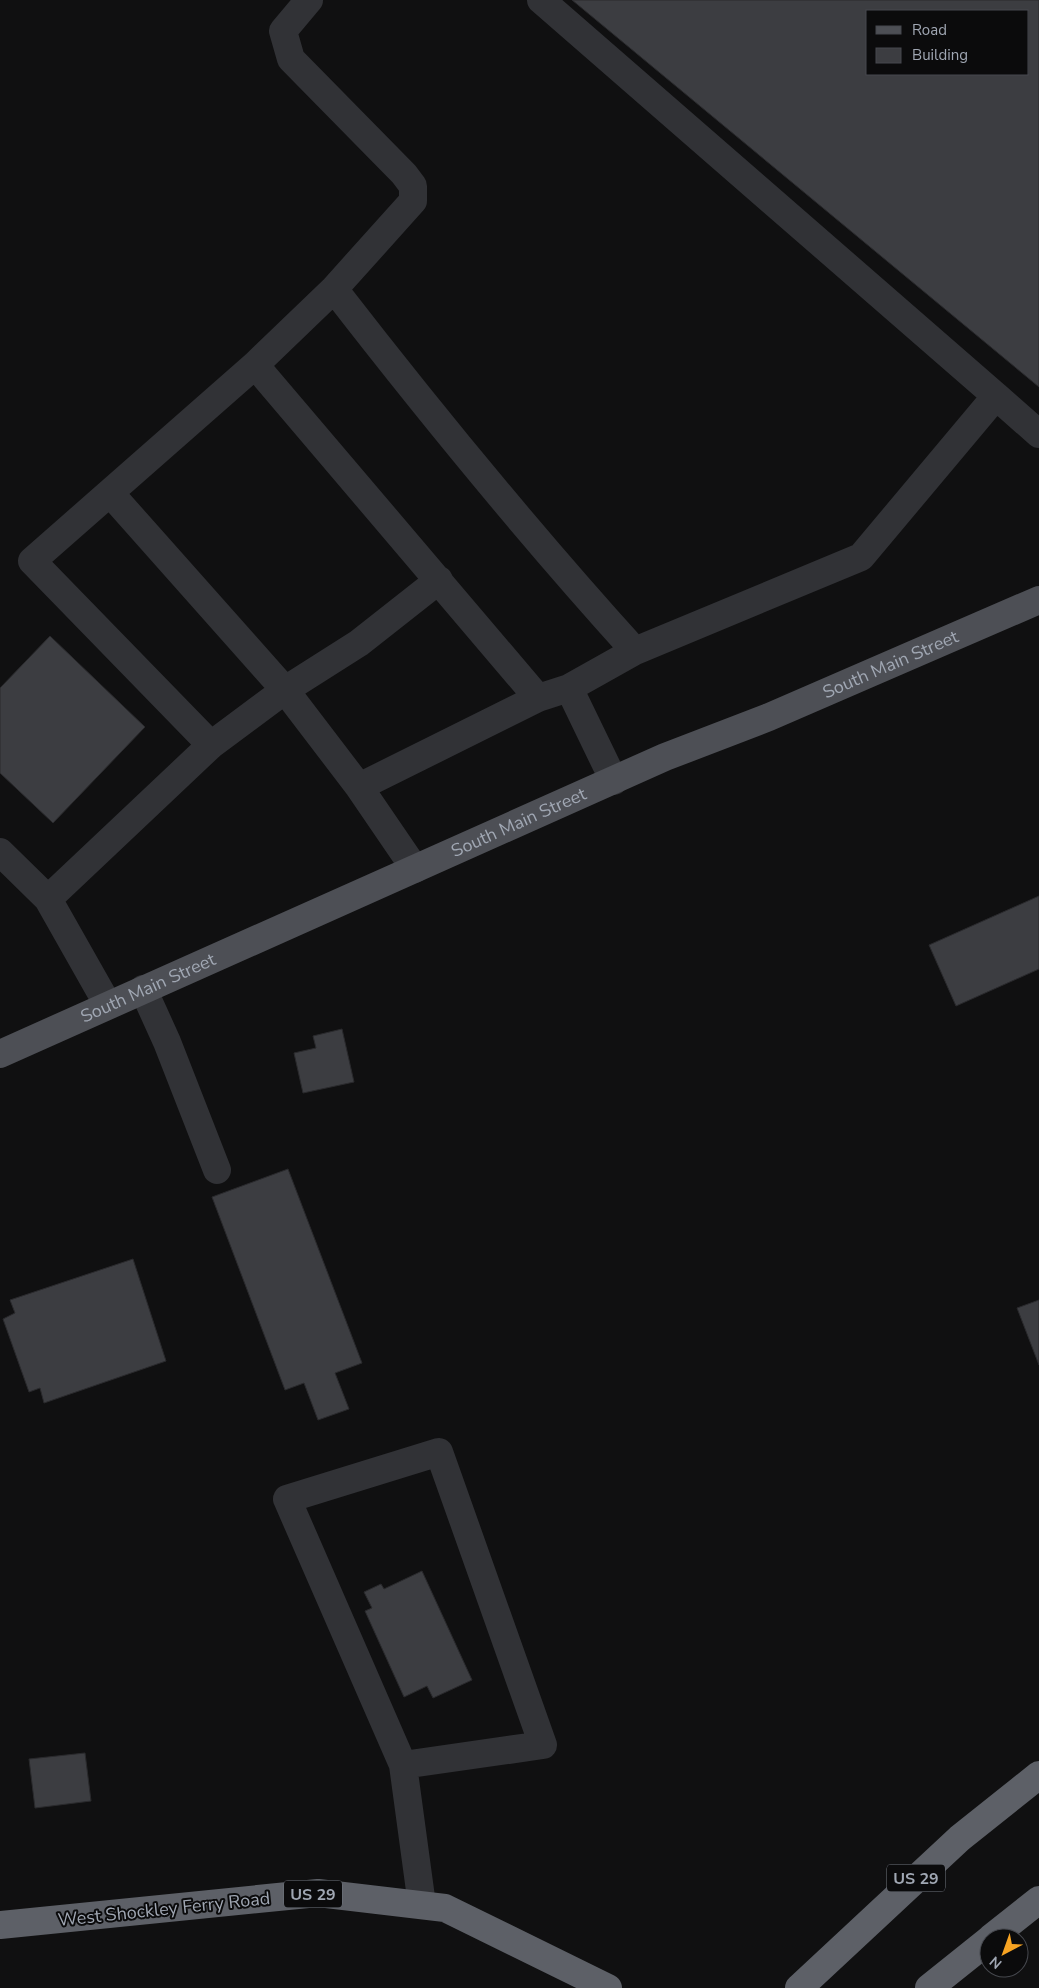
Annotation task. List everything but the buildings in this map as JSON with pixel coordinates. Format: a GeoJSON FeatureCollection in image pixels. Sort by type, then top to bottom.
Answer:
{"type":"FeatureCollection","features":[{"type":"Feature","properties":{"kind":"highway","name":"US 29"},"geometry":{"type":"LineString","coordinates":[[799,1988],[960,1838],[1039,1774]]}},
{"type":"Feature","properties":{"kind":"highway","name":"West Shockley Ferry Road"},"geometry":{"type":"LineString","coordinates":[[0,1925],[318,1893],[445,1908],[608,1988]]}},
{"type":"Feature","properties":{"kind":"highway"},"geometry":{"type":"LineString","coordinates":[[1004,1928],[1039,1900]]}},
{"type":"Feature","properties":{"kind":"highway"},"geometry":{"type":"LineString","coordinates":[[928,1988],[979,1948]]}},
{"type":"Feature","properties":{"kind":"main road","name":"South Main Street"},"geometry":{"type":"LineString","coordinates":[[0,1054],[665,757],[769,717],[1039,600]]}},
{"type":"Feature","properties":{"kind":"lane"},"geometry":{"type":"LineString","coordinates":[[211,745],[32,561],[255,364],[334,289],[413,201],[413,186],[404,174],[291,59],[283,31],[309,0]]}},
{"type":"Feature","properties":{"kind":"lane"},"geometry":{"type":"LineString","coordinates":[[541,0],[1039,434]]}},
{"type":"Feature","properties":{"kind":"lane"},"geometry":{"type":"LineString","coordinates":[[334,289],[388,358],[569,577],[635,651]]}},
{"type":"Feature","properties":{"kind":"lane"},"geometry":{"type":"LineString","coordinates":[[255,364],[538,698]]}},
{"type":"Feature","properties":{"kind":"lane"},"geometry":{"type":"LineString","coordinates":[[359,787],[538,698],[569,688],[635,651],[861,557],[996,396]]}},
{"type":"Feature","properties":{"kind":"lane"},"geometry":{"type":"LineString","coordinates":[[110,493],[285,690],[359,787],[415,870]]}},
{"type":"Feature","properties":{"kind":"lane"},"geometry":{"type":"LineString","coordinates":[[48,900],[211,745],[285,690],[359,643],[439,580]]}},
{"type":"Feature","properties":{"kind":"lane"},"geometry":{"type":"LineString","coordinates":[[569,688],[614,781]]}},
{"type":"Feature","properties":{"kind":"lane"},"geometry":{"type":"LineString","coordinates":[[0,852],[48,900],[108,1005]]}},
{"type":"Feature","properties":{"kind":"lane"},"geometry":{"type":"LineString","coordinates":[[143,989],[167,1042],[217,1170]]}},
{"type":"Feature","properties":{"kind":"lane"},"geometry":{"type":"LineString","coordinates":[[403,1766],[543,1745],[439,1452],[287,1499],[403,1766],[422,1905]]}}]}
